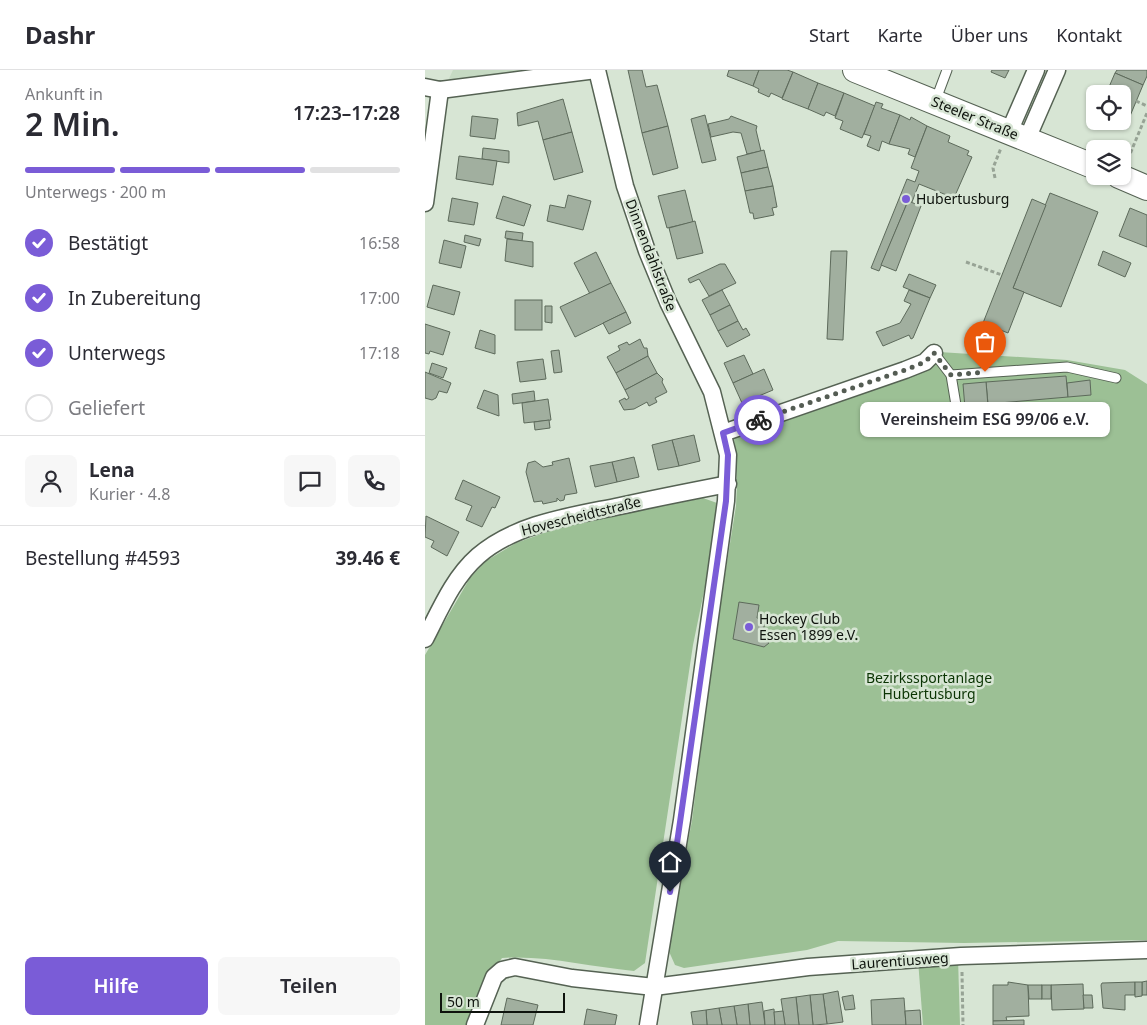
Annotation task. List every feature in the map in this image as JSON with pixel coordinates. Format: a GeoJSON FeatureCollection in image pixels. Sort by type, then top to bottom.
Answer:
{"type":"FeatureCollection","features":[{"type":"Feature","properties":{"kind":"main road","name":"Steeler Straße"},"geometry":{"type":"LineString","coordinates":[[855,70],[1086,163]]}},
{"type":"Feature","properties":{"kind":"main road"},"geometry":{"type":"LineString","coordinates":[[1131,176],[1147,188]]}},
{"type":"Feature","properties":{"kind":"street"},"geometry":{"type":"LineString","coordinates":[[425,203],[432,88],[596,70]]}},
{"type":"Feature","properties":{"kind":"street","name":"Dinnendahlstraße"},"geometry":{"type":"LineString","coordinates":[[596,70],[625,186],[647,251],[668,302],[712,392],[728,455],[728,484],[682,820],[648,1025]]}},
{"type":"Feature","properties":{"kind":"street"},"geometry":{"type":"LineString","coordinates":[[1014,134],[1036,70]]}},
{"type":"Feature","properties":{"kind":"street"},"geometry":{"type":"LineString","coordinates":[[1014,134],[1057,70]]}},
{"type":"Feature","properties":{"kind":"street"},"geometry":{"type":"LineString","coordinates":[[723,433],[905,370],[925,362],[934,353]]}},
{"type":"Feature","properties":{"kind":"street","name":"Hovescheidtstraße"},"geometry":{"type":"LineString","coordinates":[[425,639],[449,592],[464,570],[479,555],[512,534],[568,517],[728,484]]}},
{"type":"Feature","properties":{"kind":"street","name":"Laurentiusweg"},"geometry":{"type":"LineString","coordinates":[[475,1025],[494,978],[502,970],[515,967],[571,978],[654,987],[808,967],[961,956],[1147,950]]}},
{"type":"Feature","properties":{"kind":"lane"},"geometry":{"type":"LineString","coordinates":[[935,102],[947,70]]}},
{"type":"Feature","properties":{"kind":"lane"},"geometry":{"type":"LineString","coordinates":[[934,353],[951,375],[960,429]]}},
{"type":"Feature","properties":{"kind":"lane"},"geometry":{"type":"LineString","coordinates":[[951,375],[1067,367],[1116,378]]}},
{"type":"Feature","properties":{"kind":"path"},"geometry":{"type":"LineString","coordinates":[[1136,101],[1147,106]]}},
{"type":"Feature","properties":{"kind":"path"},"geometry":{"type":"LineString","coordinates":[[1131,149],[1147,113]]}},
{"type":"Feature","properties":{"kind":"path"},"geometry":{"type":"LineString","coordinates":[[995,178],[993,168],[1014,134]]}},
{"type":"Feature","properties":{"kind":"path"},"geometry":{"type":"LineString","coordinates":[[966,262],[1002,275]]}},
{"type":"Feature","properties":{"kind":"path"},"geometry":{"type":"LineString","coordinates":[[961,956],[963,1025]]}},
{"type":"Feature","properties":{"kind":"shaded area"},"geometry":{"type":"Polygon","coordinates":[[[453,70],[581,70],[446,85],[453,70]]]}},
{"type":"Feature","properties":{"kind":"green space","name":"Bezirkssportanlage Hubertusburg"},"geometry":{"type":"Polygon","coordinates":[[[939,352],[1067,360],[1125,370],[1147,384],[1147,940],[964,943],[838,941],[807,950],[684,968],[675,965],[667,947],[692,821],[714,644],[736,506],[737,484],[734,437],[939,352]]]}},
{"type":"Feature","properties":{"kind":"green space"},"geometry":{"type":"Polygon","coordinates":[[[703,498],[717,503],[708,572],[693,645],[645,963],[634,971],[535,958],[502,958],[493,971],[473,1025],[425,1025],[425,655],[470,578],[486,561],[516,543],[569,524],[703,498]]]}},
{"type":"Feature","properties":{"kind":"green space"},"geometry":{"type":"Polygon","coordinates":[[[958,958],[960,1025],[923,1025],[918,960],[958,958]]]}},
{"type":"Feature","properties":{"kind":"building"},"geometry":{"type":"Polygon","coordinates":[[[628,70],[642,70],[646,87],[657,85],[668,126],[642,133],[628,70]]]}},
{"type":"Feature","properties":{"kind":"building"},"geometry":{"type":"Polygon","coordinates":[[[729,70],[759,70],[753,86],[727,76],[729,70]]]}},
{"type":"Feature","properties":{"kind":"building"},"geometry":{"type":"Polygon","coordinates":[[[759,70],[787,70],[793,72],[782,98],[771,93],[769,97],[758,92],[759,89],[753,86],[759,70]]]}},
{"type":"Feature","properties":{"kind":"building"},"geometry":{"type":"Polygon","coordinates":[[[992,70],[1009,70],[1005,78],[991,72],[992,70]]]}},
{"type":"Feature","properties":{"kind":"building"},"geometry":{"type":"Polygon","coordinates":[[[1117,70],[1147,70],[1147,76],[1143,85],[1115,73],[1117,70]]]}},
{"type":"Feature","properties":{"kind":"building"},"geometry":{"type":"Polygon","coordinates":[[[793,72],[818,83],[808,109],[782,99],[793,72]]]}},
{"type":"Feature","properties":{"kind":"building"},"geometry":{"type":"Polygon","coordinates":[[[1115,73],[1143,85],[1131,114],[1131,85],[1110,85],[1115,73]]]}},
{"type":"Feature","properties":{"kind":"building"},"geometry":{"type":"Polygon","coordinates":[[[818,83],[844,93],[835,116],[826,112],[824,116],[808,109],[818,83]]]}},
{"type":"Feature","properties":{"kind":"building"},"geometry":{"type":"Polygon","coordinates":[[[844,93],[875,106],[862,138],[840,129],[843,121],[835,118],[844,93]]]}},
{"type":"Feature","properties":{"kind":"building"},"geometry":{"type":"Polygon","coordinates":[[[563,99],[572,132],[543,140],[538,121],[518,126],[517,113],[563,99]]]}},
{"type":"Feature","properties":{"kind":"building"},"geometry":{"type":"Polygon","coordinates":[[[876,102],[883,104],[881,108],[900,115],[889,144],[882,141],[879,151],[867,146],[871,136],[864,134],[876,102]]]}},
{"type":"Feature","properties":{"kind":"building"},"geometry":{"type":"Polygon","coordinates":[[[705,115],[716,160],[702,163],[691,119],[705,115]]]}},
{"type":"Feature","properties":{"kind":"building"},"geometry":{"type":"Polygon","coordinates":[[[900,115],[910,120],[911,117],[927,126],[915,157],[908,154],[910,149],[889,144],[900,115]]]}},
{"type":"Feature","properties":{"kind":"building"},"geometry":{"type":"Polygon","coordinates":[[[472,116],[498,119],[495,139],[470,136],[472,116]]]}},
{"type":"Feature","properties":{"kind":"building"},"geometry":{"type":"Polygon","coordinates":[[[731,116],[757,126],[756,130],[761,151],[747,154],[741,133],[733,132],[711,137],[708,124],[729,119],[731,116]]]}},
{"type":"Feature","properties":{"kind":"building"},"geometry":{"type":"Polygon","coordinates":[[[668,126],[678,168],[653,175],[642,133],[668,126]]]}},
{"type":"Feature","properties":{"kind":"building","name":"Hubertusburg"},"geometry":{"type":"Polygon","coordinates":[[[927,126],[950,136],[948,142],[969,151],[967,155],[972,157],[954,198],[919,184],[912,202],[908,201],[879,271],[871,268],[907,179],[915,182],[919,171],[911,168],[927,126]]]}},
{"type":"Feature","properties":{"kind":"building"},"geometry":{"type":"Polygon","coordinates":[[[572,132],[583,172],[554,180],[543,140],[572,132]]]}},
{"type":"Feature","properties":{"kind":"building"},"geometry":{"type":"Polygon","coordinates":[[[483,148],[509,151],[509,163],[482,159],[483,148]]]}},
{"type":"Feature","properties":{"kind":"building"},"geometry":{"type":"Polygon","coordinates":[[[764,150],[768,167],[741,173],[737,157],[764,150]]]}},
{"type":"Feature","properties":{"kind":"building"},"geometry":{"type":"Polygon","coordinates":[[[459,156],[497,161],[493,185],[456,179],[459,156]]]}},
{"type":"Feature","properties":{"kind":"building"},"geometry":{"type":"Polygon","coordinates":[[[768,167],[773,186],[745,191],[741,173],[768,167]]]}},
{"type":"Feature","properties":{"kind":"building"},"geometry":{"type":"Polygon","coordinates":[[[773,186],[777,207],[772,208],[774,215],[754,219],[753,213],[750,213],[745,191],[773,186]]]}},
{"type":"Feature","properties":{"kind":"building"},"geometry":{"type":"Polygon","coordinates":[[[685,190],[693,222],[667,228],[658,196],[685,190]]]}},
{"type":"Feature","properties":{"kind":"building"},"geometry":{"type":"Polygon","coordinates":[[[1050,193],[1098,212],[1061,307],[1013,288],[1050,193]]]}},
{"type":"Feature","properties":{"kind":"building"},"geometry":{"type":"Polygon","coordinates":[[[568,195],[591,201],[583,230],[547,221],[550,205],[565,208],[568,195]]]}},
{"type":"Feature","properties":{"kind":"building"},"geometry":{"type":"Polygon","coordinates":[[[503,196],[531,205],[524,226],[496,218],[503,196]]]}},
{"type":"Feature","properties":{"kind":"building"},"geometry":{"type":"Polygon","coordinates":[[[452,198],[478,203],[474,225],[448,221],[452,198]]]}},
{"type":"Feature","properties":{"kind":"building"},"geometry":{"type":"Polygon","coordinates":[[[1032,199],[1046,205],[1013,288],[1024,292],[1008,333],[983,323],[1032,199]]]}},
{"type":"Feature","properties":{"kind":"building"},"geometry":{"type":"Polygon","coordinates":[[[908,201],[921,206],[896,271],[881,265],[908,201]]]}},
{"type":"Feature","properties":{"kind":"building"},"geometry":{"type":"Polygon","coordinates":[[[1130,208],[1147,215],[1147,247],[1119,236],[1130,208]]]}},
{"type":"Feature","properties":{"kind":"building"},"geometry":{"type":"Polygon","coordinates":[[[695,221],[703,253],[677,259],[669,228],[695,221]]]}},
{"type":"Feature","properties":{"kind":"building"},"geometry":{"type":"Polygon","coordinates":[[[506,231],[523,233],[522,241],[505,238],[506,231]]]}},
{"type":"Feature","properties":{"kind":"building"},"geometry":{"type":"Polygon","coordinates":[[[465,235],[481,239],[479,246],[464,242],[465,235]]]}},
{"type":"Feature","properties":{"kind":"building"},"geometry":{"type":"Polygon","coordinates":[[[507,239],[533,242],[533,267],[505,261],[507,239]]]}},
{"type":"Feature","properties":{"kind":"building"},"geometry":{"type":"Polygon","coordinates":[[[444,240],[466,246],[461,268],[439,263],[444,240]]]}},
{"type":"Feature","properties":{"kind":"building"},"geometry":{"type":"Polygon","coordinates":[[[831,251],[847,251],[843,340],[827,339],[831,251]]]}},
{"type":"Feature","properties":{"kind":"building"},"geometry":{"type":"Polygon","coordinates":[[[1103,251],[1131,263],[1125,277],[1098,265],[1103,251]]]}},
{"type":"Feature","properties":{"kind":"building"},"geometry":{"type":"Polygon","coordinates":[[[596,252],[611,283],[590,294],[574,263],[596,252]]]}},
{"type":"Feature","properties":{"kind":"building"},"geometry":{"type":"Polygon","coordinates":[[[720,264],[725,264],[736,283],[709,296],[699,279],[690,283],[688,279],[720,264]]]}},
{"type":"Feature","properties":{"kind":"building"},"geometry":{"type":"Polygon","coordinates":[[[909,274],[936,285],[930,298],[903,287],[909,274]]]}},
{"type":"Feature","properties":{"kind":"building"},"geometry":{"type":"Polygon","coordinates":[[[611,283],[626,312],[575,337],[560,307],[611,283]]]}},
{"type":"Feature","properties":{"kind":"building"},"geometry":{"type":"Polygon","coordinates":[[[433,285],[460,292],[454,315],[427,307],[433,285]]]}},
{"type":"Feature","properties":{"kind":"building"},"geometry":{"type":"Polygon","coordinates":[[[722,290],[730,305],[710,315],[702,300],[722,290]]]}},
{"type":"Feature","properties":{"kind":"building"},"geometry":{"type":"Polygon","coordinates":[[[909,290],[930,298],[913,338],[911,339],[909,335],[883,346],[876,332],[900,323],[911,304],[904,301],[909,290]]]}},
{"type":"Feature","properties":{"kind":"building"},"geometry":{"type":"Polygon","coordinates":[[[515,300],[542,300],[542,330],[515,330],[515,300]]]}},
{"type":"Feature","properties":{"kind":"building"},"geometry":{"type":"Polygon","coordinates":[[[730,305],[738,321],[718,331],[710,315],[730,305]]]}},
{"type":"Feature","properties":{"kind":"building"},"geometry":{"type":"Polygon","coordinates":[[[545,306],[552,306],[552,323],[545,322],[545,306]]]}},
{"type":"Feature","properties":{"kind":"building"},"geometry":{"type":"Polygon","coordinates":[[[626,312],[631,323],[609,334],[603,323],[626,312]]]}},
{"type":"Feature","properties":{"kind":"building"},"geometry":{"type":"Polygon","coordinates":[[[738,321],[743,330],[746,328],[750,335],[727,347],[718,331],[738,321]]]}},
{"type":"Feature","properties":{"kind":"building"},"geometry":{"type":"Polygon","coordinates":[[[425,324],[450,332],[443,355],[430,351],[429,354],[425,353],[425,324]]]}},
{"type":"Feature","properties":{"kind":"building"},"geometry":{"type":"Polygon","coordinates":[[[480,330],[495,335],[495,354],[475,348],[480,330]]]}},
{"type":"Feature","properties":{"kind":"building"},"geometry":{"type":"Polygon","coordinates":[[[640,339],[644,348],[647,348],[648,356],[616,373],[607,357],[620,350],[618,346],[627,342],[629,345],[640,339]]]}},
{"type":"Feature","properties":{"kind":"building"},"geometry":{"type":"Polygon","coordinates":[[[559,350],[562,372],[554,373],[551,351],[559,350]]]}},
{"type":"Feature","properties":{"kind":"building"},"geometry":{"type":"Polygon","coordinates":[[[744,355],[753,374],[733,383],[724,363],[744,355]]]}},
{"type":"Feature","properties":{"kind":"building"},"geometry":{"type":"Polygon","coordinates":[[[648,356],[657,373],[625,390],[616,373],[648,356]]]}},
{"type":"Feature","properties":{"kind":"building"},"geometry":{"type":"Polygon","coordinates":[[[543,359],[546,379],[520,382],[517,362],[543,359]]]}},
{"type":"Feature","properties":{"kind":"building"},"geometry":{"type":"Polygon","coordinates":[[[432,363],[447,368],[443,378],[429,373],[432,363]]]}},
{"type":"Feature","properties":{"kind":"building"},"geometry":{"type":"Polygon","coordinates":[[[764,369],[773,390],[742,403],[733,383],[764,369]]]}},
{"type":"Feature","properties":{"kind":"building"},"geometry":{"type":"Polygon","coordinates":[[[425,372],[451,383],[447,393],[439,391],[436,398],[432,400],[425,398],[425,372]]]}},
{"type":"Feature","properties":{"kind":"building"},"geometry":{"type":"Polygon","coordinates":[[[657,373],[663,379],[662,382],[667,392],[655,398],[657,402],[649,406],[647,402],[634,409],[624,410],[619,401],[629,398],[625,390],[657,373]]]}},
{"type":"Feature","properties":{"kind":"building"},"geometry":{"type":"Polygon","coordinates":[[[1066,376],[1068,397],[988,404],[986,382],[1066,376]]]}},
{"type":"Feature","properties":{"kind":"building"},"geometry":{"type":"Polygon","coordinates":[[[1090,380],[1091,395],[1068,397],[1067,383],[1090,380]]]}},
{"type":"Feature","properties":{"kind":"building"},"geometry":{"type":"Polygon","coordinates":[[[986,382],[989,418],[966,420],[963,384],[986,382]]]}},
{"type":"Feature","properties":{"kind":"building"},"geometry":{"type":"Polygon","coordinates":[[[484,390],[498,395],[499,416],[477,408],[484,390]]]}},
{"type":"Feature","properties":{"kind":"building"},"geometry":{"type":"Polygon","coordinates":[[[534,391],[535,401],[513,404],[512,394],[534,391]]]}},
{"type":"Feature","properties":{"kind":"building"},"geometry":{"type":"Polygon","coordinates":[[[548,399],[551,420],[524,423],[522,403],[548,399]]]}},
{"type":"Feature","properties":{"kind":"building"},"geometry":{"type":"Polygon","coordinates":[[[549,420],[550,428],[535,430],[534,422],[549,420]]]}},
{"type":"Feature","properties":{"kind":"building"},"geometry":{"type":"Polygon","coordinates":[[[694,435],[700,461],[679,466],[672,440],[694,435]]]}},
{"type":"Feature","properties":{"kind":"building"},"geometry":{"type":"Polygon","coordinates":[[[672,440],[679,466],[658,470],[652,445],[672,440]]]}},
{"type":"Feature","properties":{"kind":"building"},"geometry":{"type":"Polygon","coordinates":[[[634,457],[639,477],[617,482],[612,462],[634,457]]]}},
{"type":"Feature","properties":{"kind":"building"},"geometry":{"type":"Polygon","coordinates":[[[569,458],[577,493],[565,495],[564,500],[560,501],[557,498],[557,501],[543,504],[542,501],[534,502],[526,472],[528,463],[535,461],[543,467],[553,465],[552,462],[569,458]]]}},
{"type":"Feature","properties":{"kind":"building"},"geometry":{"type":"Polygon","coordinates":[[[612,462],[617,482],[595,487],[590,466],[612,462]]]}},
{"type":"Feature","properties":{"kind":"building"},"geometry":{"type":"Polygon","coordinates":[[[463,480],[500,497],[495,508],[492,507],[482,527],[466,520],[472,506],[455,499],[463,480]]]}},
{"type":"Feature","properties":{"kind":"building"},"geometry":{"type":"Polygon","coordinates":[[[426,516],[459,532],[447,556],[431,547],[434,541],[425,537],[426,516]]]}},
{"type":"Feature","properties":{"kind":"building","name":"Hockey Club Essen 1899 e.V."},"geometry":{"type":"Polygon","coordinates":[[[739,602],[759,605],[757,618],[765,620],[763,634],[769,643],[764,647],[733,639],[739,602]]]}},
{"type":"Feature","properties":{"kind":"building"},"geometry":{"type":"Polygon","coordinates":[[[1147,981],[1147,995],[1142,995],[1142,982],[1147,981]]]}},
{"type":"Feature","properties":{"kind":"building"},"geometry":{"type":"Polygon","coordinates":[[[1008,982],[1028,985],[1029,1016],[1006,1017],[1007,1021],[993,1021],[993,985],[1008,985],[1008,982]]]}},
{"type":"Feature","properties":{"kind":"building"},"geometry":{"type":"Polygon","coordinates":[[[1135,982],[1135,995],[1125,995],[1125,1010],[1103,1008],[1102,983],[1135,982]]]}},
{"type":"Feature","properties":{"kind":"building"},"geometry":{"type":"Polygon","coordinates":[[[1135,982],[1142,982],[1142,996],[1135,997],[1135,982]]]}},
{"type":"Feature","properties":{"kind":"building"},"geometry":{"type":"Polygon","coordinates":[[[1083,984],[1084,1009],[1052,1010],[1051,985],[1083,984]]]}},
{"type":"Feature","properties":{"kind":"building"},"geometry":{"type":"Polygon","coordinates":[[[1028,985],[1042,985],[1042,999],[1029,999],[1028,985]]]}},
{"type":"Feature","properties":{"kind":"building"},"geometry":{"type":"Polygon","coordinates":[[[1042,985],[1051,985],[1051,999],[1042,999],[1042,985]]]}},
{"type":"Feature","properties":{"kind":"building"},"geometry":{"type":"Polygon","coordinates":[[[838,991],[843,1022],[827,1024],[823,994],[838,991]]]}},
{"type":"Feature","properties":{"kind":"building"},"geometry":{"type":"Polygon","coordinates":[[[823,994],[827,1024],[813,1025],[810,995],[823,994]]]}},
{"type":"Feature","properties":{"kind":"building"},"geometry":{"type":"Polygon","coordinates":[[[810,995],[813,1025],[799,1025],[796,997],[810,995]]]}},
{"type":"Feature","properties":{"kind":"building"},"geometry":{"type":"Polygon","coordinates":[[[853,995],[855,1009],[845,1010],[842,997],[853,995]]]}},
{"type":"Feature","properties":{"kind":"building"},"geometry":{"type":"Polygon","coordinates":[[[1083,995],[1092,995],[1093,1008],[1084,1008],[1083,995]]]}},
{"type":"Feature","properties":{"kind":"building"},"geometry":{"type":"Polygon","coordinates":[[[796,997],[799,1025],[785,1025],[781,999],[796,997]]]}},
{"type":"Feature","properties":{"kind":"building"},"geometry":{"type":"Polygon","coordinates":[[[507,998],[538,1005],[533,1025],[501,1025],[507,998]]]}},
{"type":"Feature","properties":{"kind":"building"},"geometry":{"type":"Polygon","coordinates":[[[904,998],[906,1025],[872,1025],[871,1000],[904,998]]]}},
{"type":"Feature","properties":{"kind":"building"},"geometry":{"type":"Polygon","coordinates":[[[762,1002],[765,1025],[750,1025],[748,1004],[762,1002]]]}},
{"type":"Feature","properties":{"kind":"building"},"geometry":{"type":"Polygon","coordinates":[[[748,1004],[750,1025],[737,1025],[734,1006],[748,1004]]]}},
{"type":"Feature","properties":{"kind":"building"},"geometry":{"type":"Polygon","coordinates":[[[734,1006],[737,1025],[722,1025],[719,1008],[734,1006]]]}},
{"type":"Feature","properties":{"kind":"building"},"geometry":{"type":"Polygon","coordinates":[[[719,1008],[722,1025],[707,1025],[706,1010],[719,1008]]]}},
{"type":"Feature","properties":{"kind":"building"},"geometry":{"type":"Polygon","coordinates":[[[587,1009],[617,1015],[615,1025],[584,1025],[587,1009]]]}},
{"type":"Feature","properties":{"kind":"building"},"geometry":{"type":"Polygon","coordinates":[[[774,1009],[775,1025],[765,1025],[764,1011],[774,1009]]]}},
{"type":"Feature","properties":{"kind":"building"},"geometry":{"type":"Polygon","coordinates":[[[706,1010],[707,1025],[693,1025],[691,1012],[706,1010]]]}},
{"type":"Feature","properties":{"kind":"building"},"geometry":{"type":"Polygon","coordinates":[[[920,1010],[921,1025],[906,1025],[905,1011],[920,1010]]]}},
{"type":"Feature","properties":{"kind":"building"},"geometry":{"type":"Polygon","coordinates":[[[783,1011],[785,1025],[775,1025],[774,1012],[783,1011]]]}},
{"type":"Feature","properties":{"kind":"building"},"geometry":{"type":"Polygon","coordinates":[[[1024,1020],[1024,1025],[993,1025],[993,1021],[1024,1020]]]}},
{"type":"Feature","properties":{"kind":"way so far"},"geometry":{"type":"LineString","coordinates":[[759,420],[905,370],[925,362],[934,353],[943,362],[951,375],[985,372]]}},
{"type":"Feature","properties":{"kind":"place","name":"Hubertusburg"},"geometry":{"type":"Point","coordinates":[906,199]}},
{"type":"Feature","properties":{"kind":"place","name":"Vereinsheim ESG 99/06 e.V."},"geometry":{"type":"Point","coordinates":[985,372]}},
{"type":"Feature","properties":{"kind":"place","name":"Hockey Club Essen 1899 e.V."},"geometry":{"type":"Point","coordinates":[749,627]}},
{"type":"Feature","properties":{"kind":"route"},"geometry":{"type":"LineString","coordinates":[[670,892],[682,820],[728,484],[728,455],[723,433],[759,420]]}}]}
